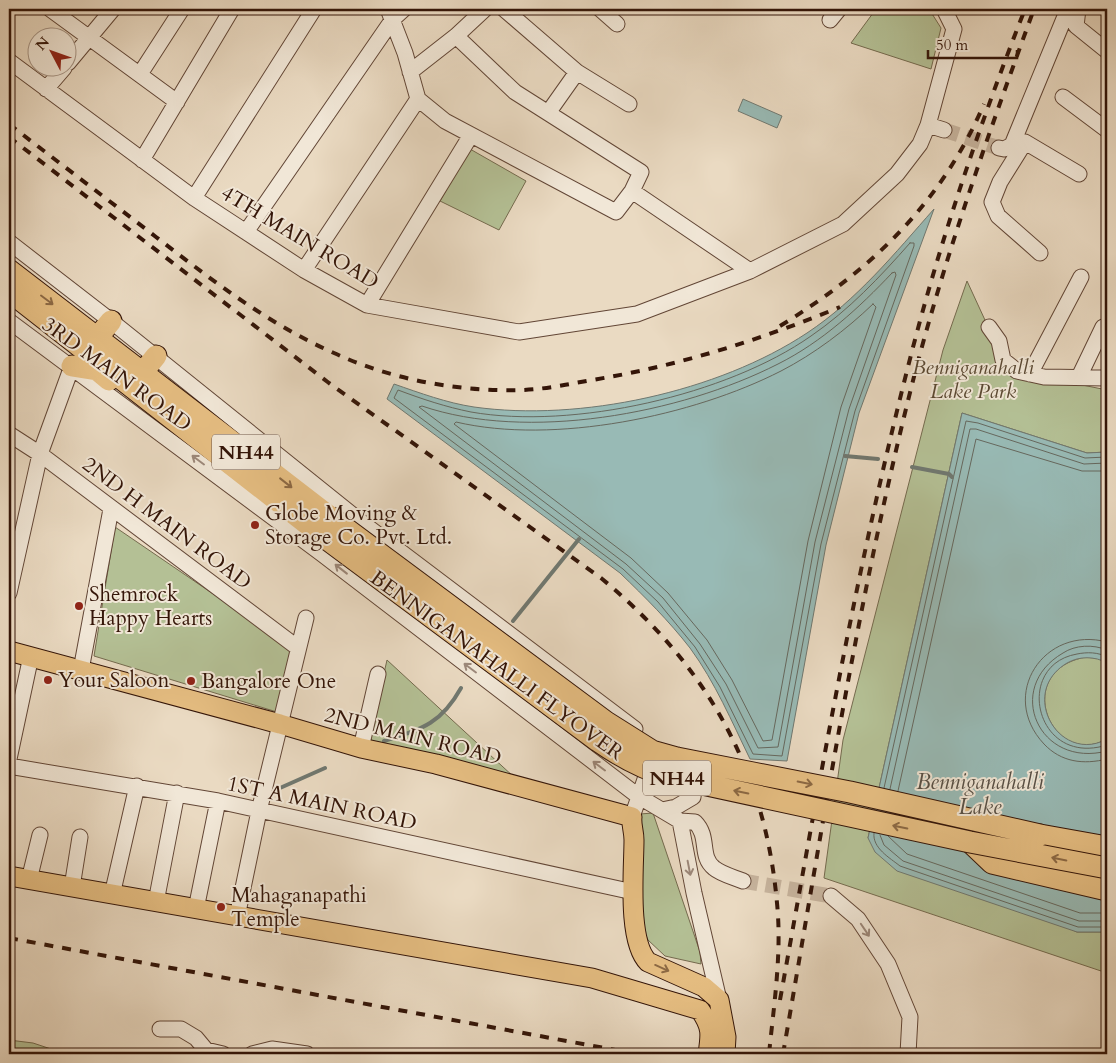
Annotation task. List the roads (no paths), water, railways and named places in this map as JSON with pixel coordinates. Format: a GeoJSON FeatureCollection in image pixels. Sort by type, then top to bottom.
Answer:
{"type":"FeatureCollection","features":[{"type":"Feature","properties":{"kind":"highway","name":"NH44"},"geometry":{"type":"LineString","coordinates":[[9,270],[97,338],[149,364]]}},
{"type":"Feature","properties":{"kind":"highway","name":"NH44"},"geometry":{"type":"LineString","coordinates":[[9,291],[144,395]]}},
{"type":"Feature","properties":{"kind":"highway"},"geometry":{"type":"LineString","coordinates":[[97,338],[111,321]]}},
{"type":"Feature","properties":{"kind":"highway","name":"BENNIGANAHALLI FLYOVER"},"geometry":{"type":"LineString","coordinates":[[149,364],[322,523],[598,741],[638,766],[670,777],[970,842],[1107,868]]}},
{"type":"Feature","properties":{"kind":"highway"},"geometry":{"type":"LineString","coordinates":[[72,366],[97,370],[129,395],[144,395]]}},
{"type":"Feature","properties":{"kind":"highway","name":"BENNIGANAHALLI FLYOVER"},"geometry":{"type":"LineString","coordinates":[[144,395],[322,523],[606,722],[652,751],[707,765],[850,792],[1040,836],[1107,847]]}},
{"type":"Feature","properties":{"kind":"highway"},"geometry":{"type":"LineString","coordinates":[[970,842],[992,864],[1107,890]]}},
{"type":"Feature","properties":{"kind":"main road","name":"2ND MAIN ROAD"},"geometry":{"type":"LineString","coordinates":[[9,651],[280,724],[361,748],[436,764],[632,822]]}},
{"type":"Feature","properties":{"kind":"main road"},"geometry":{"type":"LineString","coordinates":[[632,822],[634,836],[632,890],[636,932],[643,957],[648,962],[704,987],[720,1000],[726,1037],[725,1054]]}},
{"type":"Feature","properties":{"kind":"main road"},"geometry":{"type":"LineString","coordinates":[[9,876],[592,978],[700,1010],[712,1032],[708,1054]]}},
{"type":"Feature","properties":{"kind":"street"},"geometry":{"type":"LineString","coordinates":[[50,9],[177,102]]}},
{"type":"Feature","properties":{"kind":"street"},"geometry":{"type":"LineString","coordinates":[[78,52],[113,9]]}},
{"type":"Feature","properties":{"kind":"street"},"geometry":{"type":"LineString","coordinates":[[140,74],[182,9]]}},
{"type":"Feature","properties":{"kind":"street"},"geometry":{"type":"LineString","coordinates":[[142,160],[232,9]]}},
{"type":"Feature","properties":{"kind":"street"},"geometry":{"type":"LineString","coordinates":[[194,198],[314,9]]}},
{"type":"Feature","properties":{"kind":"street"},"geometry":{"type":"LineString","coordinates":[[246,232],[390,14],[404,9]]}},
{"type":"Feature","properties":{"kind":"street"},"geometry":{"type":"LineString","coordinates":[[410,72],[456,36],[485,9]]}},
{"type":"Feature","properties":{"kind":"street"},"geometry":{"type":"LineString","coordinates":[[504,9],[577,72],[629,104]]}},
{"type":"Feature","properties":{"kind":"street"},"geometry":{"type":"LineString","coordinates":[[600,9],[617,24]]}},
{"type":"Feature","properties":{"kind":"street","name":"4TH MAIN ROAD"},"geometry":{"type":"LineString","coordinates":[[9,61],[194,198],[304,270],[367,306],[519,332],[637,314],[750,272],[843,224],[897,174],[920,144],[928,125],[954,29],[944,9]]}},
{"type":"Feature","properties":{"kind":"street"},"geometry":{"type":"LineString","coordinates":[[1010,167],[1001,148],[1012,144],[1068,9]]}},
{"type":"Feature","properties":{"kind":"street"},"geometry":{"type":"LineString","coordinates":[[1078,9],[1076,26],[1107,51]]}},
{"type":"Feature","properties":{"kind":"street"},"geometry":{"type":"LineString","coordinates":[[390,14],[418,99],[444,121],[616,212],[632,191],[641,172],[515,92],[456,36]]}},
{"type":"Feature","properties":{"kind":"street"},"geometry":{"type":"LineString","coordinates":[[548,113],[577,72]]}},
{"type":"Feature","properties":{"kind":"street"},"geometry":{"type":"LineString","coordinates":[[46,89],[55,78]]}},
{"type":"Feature","properties":{"kind":"street"},"geometry":{"type":"LineString","coordinates":[[1063,97],[1107,130]]}},
{"type":"Feature","properties":{"kind":"street"},"geometry":{"type":"LineString","coordinates":[[304,270],[418,99]]}},
{"type":"Feature","properties":{"kind":"street"},"geometry":{"type":"LineString","coordinates":[[928,125],[944,130]]}},
{"type":"Feature","properties":{"kind":"street"},"geometry":{"type":"LineString","coordinates":[[367,306],[471,135]]}},
{"type":"Feature","properties":{"kind":"street"},"geometry":{"type":"LineString","coordinates":[[1040,252],[998,216],[992,202],[1025,142],[1078,174]]}},
{"type":"Feature","properties":{"kind":"street"},"geometry":{"type":"LineString","coordinates":[[632,191],[750,272]]}},
{"type":"Feature","properties":{"kind":"street"},"geometry":{"type":"LineString","coordinates":[[9,242],[111,321],[149,364],[623,720],[657,744],[695,757],[697,769],[693,798],[676,807],[662,810]]}},
{"type":"Feature","properties":{"kind":"street"},"geometry":{"type":"LineString","coordinates":[[1030,374],[1081,277]]}},
{"type":"Feature","properties":{"kind":"street","name":"3RD MAIN ROAD"},"geometry":{"type":"LineString","coordinates":[[9,321],[72,366],[638,796],[680,821],[695,822],[703,830],[706,856],[712,867],[743,881]]}},
{"type":"Feature","properties":{"kind":"street"},"geometry":{"type":"LineString","coordinates":[[989,327],[999,341],[1003,360],[1017,371],[1044,377],[1079,376],[1107,378]]}},
{"type":"Feature","properties":{"kind":"street"},"geometry":{"type":"LineString","coordinates":[[1079,376],[1103,327]]}},
{"type":"Feature","properties":{"kind":"street"},"geometry":{"type":"LineString","coordinates":[[9,593],[40,454],[72,366]]}},
{"type":"Feature","properties":{"kind":"street","name":"2ND H MAIN ROAD"},"geometry":{"type":"LineString","coordinates":[[9,434],[40,454],[298,648]]}},
{"type":"Feature","properties":{"kind":"street"},"geometry":{"type":"LineString","coordinates":[[81,670],[111,509]]}},
{"type":"Feature","properties":{"kind":"street"},"geometry":{"type":"LineString","coordinates":[[237,917],[259,811],[306,618]]}},
{"type":"Feature","properties":{"kind":"street"},"geometry":{"type":"LineString","coordinates":[[9,759],[13,722],[30,656]]}},
{"type":"Feature","properties":{"kind":"street"},"geometry":{"type":"LineString","coordinates":[[361,748],[378,674]]}},
{"type":"Feature","properties":{"kind":"street"},"geometry":{"type":"LineString","coordinates":[[632,822],[638,796],[657,744]]}},
{"type":"Feature","properties":{"kind":"street","name":"1ST A MAIN ROAD"},"geometry":{"type":"LineString","coordinates":[[9,766],[177,793],[624,890]]}},
{"type":"Feature","properties":{"kind":"street"},"geometry":{"type":"LineString","coordinates":[[112,894],[137,786]]}},
{"type":"Feature","properties":{"kind":"street"},"geometry":{"type":"LineString","coordinates":[[156,902],[177,793]]}},
{"type":"Feature","properties":{"kind":"street"},"geometry":{"type":"LineString","coordinates":[[196,910],[218,802]]}},
{"type":"Feature","properties":{"kind":"street"},"geometry":{"type":"LineString","coordinates":[[680,821],[694,892],[720,1000]]}},
{"type":"Feature","properties":{"kind":"street"},"geometry":{"type":"LineString","coordinates":[[29,880],[40,835]]}},
{"type":"Feature","properties":{"kind":"street"},"geometry":{"type":"LineString","coordinates":[[72,887],[80,837]]}},
{"type":"Feature","properties":{"kind":"street"},"geometry":{"type":"LineString","coordinates":[[831,896],[858,919],[888,964],[910,1017],[908,1054]]}},
{"type":"Feature","properties":{"kind":"street"},"geometry":{"type":"LineString","coordinates":[[160,1029],[181,1029],[196,1038],[206,1050],[223,1054]]}},
{"type":"Feature","properties":{"kind":"street"},"geometry":{"type":"LineString","coordinates":[[252,1054],[272,1049],[307,1054]]}},
{"type":"Feature","properties":{"kind":"water"},"geometry":{"type":"Polygon","coordinates":[[[743,99],[782,116],[777,128],[738,111],[743,99]]]}},
{"type":"Feature","properties":{"kind":"water"},"geometry":{"type":"Polygon","coordinates":[[[934,209],[859,413],[826,545],[787,761],[750,759],[723,702],[699,661],[674,628],[639,591],[620,573],[387,399],[394,384],[444,400],[474,407],[515,411],[558,410],[602,406],[647,398],[732,372],[771,354],[825,320],[875,275],[934,209]]]}},
{"type":"Feature","properties":{"kind":"water","name":"Benniganahalli Lake"},"geometry":{"type":"Polygon","coordinates":[[[962,413],[1087,453],[1107,452],[1107,663],[1087,658],[1067,663],[1052,676],[1046,691],[1045,707],[1051,722],[1061,734],[1074,742],[1090,744],[1107,739],[1107,932],[1077,932],[897,871],[875,852],[868,838],[962,413]]]}},
{"type":"Feature","properties":{"kind":"waterway"},"geometry":{"type":"LineString","coordinates":[[845,456],[878,459]]}},
{"type":"Feature","properties":{"kind":"waterway"},"geometry":{"type":"LineString","coordinates":[[912,467],[949,474],[952,477]]}},
{"type":"Feature","properties":{"kind":"waterway"},"geometry":{"type":"LineString","coordinates":[[513,621],[579,539]]}},
{"type":"Feature","properties":{"kind":"waterway"},"geometry":{"type":"LineString","coordinates":[[384,741],[429,724],[446,710],[461,688]]}},
{"type":"Feature","properties":{"kind":"waterway"},"geometry":{"type":"LineString","coordinates":[[271,792],[325,768]]}},
{"type":"Feature","properties":{"kind":"tunnel"},"geometry":{"type":"LineString","coordinates":[[944,130],[999,148]]}},
{"type":"Feature","properties":{"kind":"tunnel"},"geometry":{"type":"LineString","coordinates":[[743,881],[831,896]]}},
{"type":"Feature","properties":{"kind":"railway"},"geometry":{"type":"LineString","coordinates":[[780,1000],[840,676],[891,435],[935,267],[978,137],[1025,9]]}},
{"type":"Feature","properties":{"kind":"railway"},"geometry":{"type":"LineString","coordinates":[[783,1054],[827,796],[859,624],[895,454],[928,323],[956,233],[1034,9]]}},
{"type":"Feature","properties":{"kind":"railway"},"geometry":{"type":"LineString","coordinates":[[780,326],[844,282],[900,232],[947,173],[967,140],[984,104]]}},
{"type":"Feature","properties":{"kind":"railway"},"geometry":{"type":"LineString","coordinates":[[9,124],[198,269],[263,315],[334,353],[403,377],[475,389],[541,389],[624,374],[718,351],[840,307]]}},
{"type":"Feature","properties":{"kind":"railway"},"geometry":{"type":"LineString","coordinates":[[9,137],[329,383],[601,578],[638,611],[671,646],[699,683],[724,722],[743,763],[759,807],[770,854],[777,903],[779,941],[769,1054]]}},
{"type":"Feature","properties":{"kind":"railway"},"geometry":{"type":"LineString","coordinates":[[9,938],[637,1054]]}},
{"type":"Feature","properties":{"kind":"place","name":"Globe Moving & Storage Co. Pvt. Ltd."},"geometry":{"type":"Point","coordinates":[255,525]}},
{"type":"Feature","properties":{"kind":"place","name":"Shemrock Happy Hearts"},"geometry":{"type":"Point","coordinates":[79,606]}},
{"type":"Feature","properties":{"kind":"place","name":"Your Saloon"},"geometry":{"type":"Point","coordinates":[48,680]}},
{"type":"Feature","properties":{"kind":"place","name":"Bangalore One"},"geometry":{"type":"Point","coordinates":[191,681]}},
{"type":"Feature","properties":{"kind":"place","name":"Mahaganapathi Temple"},"geometry":{"type":"Point","coordinates":[221,907]}},
{"type":"Feature","properties":{"kind":"park label","name":"Benniganahalli Lake Park"},"geometry":{"type":"Point","coordinates":[973,379]}}]}
